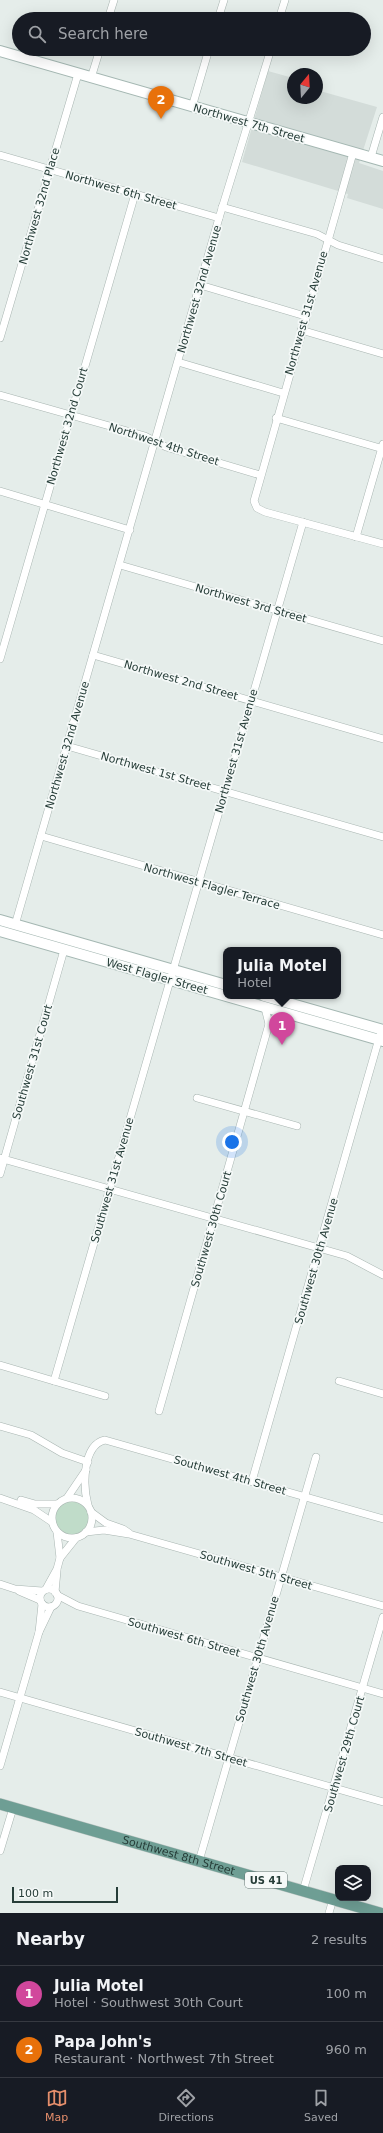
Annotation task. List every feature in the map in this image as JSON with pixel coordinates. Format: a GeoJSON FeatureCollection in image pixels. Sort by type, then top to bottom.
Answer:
{"type":"FeatureCollection","features":[{"type":"Feature","properties":{"kind":"main road","name":"Northwest 7th Street"},"geometry":{"type":"LineString","coordinates":[[0,51],[12,55]]}},
{"type":"Feature","properties":{"kind":"main road","name":"Northwest 7th Street"},"geometry":{"type":"LineString","coordinates":[[17,56],[383,161]]}},
{"type":"Feature","properties":{"kind":"main road","name":"West Flagler Street"},"geometry":{"type":"LineString","coordinates":[[0,920],[223,984]]}},
{"type":"Feature","properties":{"kind":"main road"},"geometry":{"type":"LineString","coordinates":[[15,925],[20,937]]}},
{"type":"Feature","properties":{"kind":"main road","name":"West Flagler Street"},"geometry":{"type":"LineString","coordinates":[[0,931],[223,996]]}},
{"type":"Feature","properties":{"kind":"main road","name":"West Flagler Street"},"geometry":{"type":"LineString","coordinates":[[234,999],[280,1012],[382,1034]]}},
{"type":"Feature","properties":{"kind":"main road"},"geometry":{"type":"LineString","coordinates":[[273,999],[382,1034]]}},
{"type":"Feature","properties":{"kind":"main road","name":"Southwest 8th Street"},"geometry":{"type":"LineString","coordinates":[[0,1804],[380,1913]]}},
{"type":"Feature","properties":{"kind":"street"},"geometry":{"type":"LineString","coordinates":[[110,12],[114,0]]}},
{"type":"Feature","properties":{"kind":"street"},"geometry":{"type":"LineString","coordinates":[[220,12],[224,0]]}},
{"type":"Feature","properties":{"kind":"street"},"geometry":{"type":"LineString","coordinates":[[281,12],[285,0]]}},
{"type":"Feature","properties":{"kind":"street"},"geometry":{"type":"LineString","coordinates":[[91,78],[98,56]]}},
{"type":"Feature","properties":{"kind":"street"},"geometry":{"type":"LineString","coordinates":[[192,107],[207,56]]}},
{"type":"Feature","properties":{"kind":"street","name":"Northwest 32nd Avenue"},"geometry":{"type":"LineString","coordinates":[[15,925],[156,442],[222,207],[269,56]]}},
{"type":"Feature","properties":{"kind":"street","name":"Northwest 32nd Place"},"geometry":{"type":"LineString","coordinates":[[0,338],[78,74]]}},
{"type":"Feature","properties":{"kind":"street"},"geometry":{"type":"LineString","coordinates":[[371,157],[383,117]]}},
{"type":"Feature","properties":{"kind":"street","name":"Northwest 31st Avenue"},"geometry":{"type":"LineString","coordinates":[[260,475],[327,240],[354,152]]}},
{"type":"Feature","properties":{"kind":"street","name":"Northwest 6th Street"},"geometry":{"type":"LineString","coordinates":[[0,155],[219,218]]}},
{"type":"Feature","properties":{"kind":"street","name":"Northwest 32nd Court"},"geometry":{"type":"LineString","coordinates":[[0,659],[135,194]]}},
{"type":"Feature","properties":{"kind":"street"},"geometry":{"type":"LineString","coordinates":[[222,207],[317,234],[338,245],[383,259]]}},
{"type":"Feature","properties":{"kind":"street"},"geometry":{"type":"LineString","coordinates":[[200,285],[306,316]]}},
{"type":"Feature","properties":{"kind":"street"},"geometry":{"type":"LineString","coordinates":[[301,330],[383,354]]}},
{"type":"Feature","properties":{"kind":"street"},"geometry":{"type":"LineString","coordinates":[[178,362],[283,393]]}},
{"type":"Feature","properties":{"kind":"street","name":"Northwest 4th Street"},"geometry":{"type":"LineString","coordinates":[[0,395],[145,436],[166,447],[260,475]]}},
{"type":"Feature","properties":{"kind":"street"},"geometry":{"type":"LineString","coordinates":[[276,418],[382,447],[356,537]]}},
{"type":"Feature","properties":{"kind":"street"},"geometry":{"type":"LineString","coordinates":[[260,475],[254,498],[257,508],[383,544]]}},
{"type":"Feature","properties":{"kind":"street"},"geometry":{"type":"LineString","coordinates":[[0,492],[130,530]]}},
{"type":"Feature","properties":{"kind":"street","name":"Northwest 31st Avenue"},"geometry":{"type":"LineString","coordinates":[[170,980],[303,522]]}},
{"type":"Feature","properties":{"kind":"street","name":"Northwest 3rd Street"},"geometry":{"type":"LineString","coordinates":[[120,565],[383,641]]}},
{"type":"Feature","properties":{"kind":"street","name":"Northwest 2nd Street"},"geometry":{"type":"LineString","coordinates":[[93,655],[383,739]]}},
{"type":"Feature","properties":{"kind":"street","name":"Northwest 1st Street"},"geometry":{"type":"LineString","coordinates":[[67,746],[383,837]]}},
{"type":"Feature","properties":{"kind":"street","name":"Northwest Flagler Terrace"},"geometry":{"type":"LineString","coordinates":[[41,836],[383,935]]}},
{"type":"Feature","properties":{"kind":"street","name":"Southwest 31st Court"},"geometry":{"type":"LineString","coordinates":[[0,1174],[2,1158],[64,950]]}},
{"type":"Feature","properties":{"kind":"street","name":"Southwest 31st Avenue"},"geometry":{"type":"LineString","coordinates":[[54,1381],[170,980]]}},
{"type":"Feature","properties":{"kind":"street","name":"Southwest 30th Court"},"geometry":{"type":"LineString","coordinates":[[265,1008],[269,1024]]}},
{"type":"Feature","properties":{"kind":"street","name":"Southwest 30th Court"},"geometry":{"type":"LineString","coordinates":[[159,1411],[269,1024],[280,1012]]}},
{"type":"Feature","properties":{"kind":"street","name":"Southwest 30th Avenue"},"geometry":{"type":"LineString","coordinates":[[252,1481],[382,1034]]}},
{"type":"Feature","properties":{"kind":"street"},"geometry":{"type":"LineString","coordinates":[[197,1098],[297,1126]]}},
{"type":"Feature","properties":{"kind":"street"},"geometry":{"type":"LineString","coordinates":[[2,1158],[356,1259],[383,1275]]}},
{"type":"Feature","properties":{"kind":"street"},"geometry":{"type":"LineString","coordinates":[[0,1365],[105,1396]]}},
{"type":"Feature","properties":{"kind":"street"},"geometry":{"type":"LineString","coordinates":[[339,1381],[383,1394]]}},
{"type":"Feature","properties":{"kind":"street"},"geometry":{"type":"LineString","coordinates":[[0,1426],[31,1436],[87,1466]]}},
{"type":"Feature","properties":{"kind":"street","name":"Southwest 4th Street"},"geometry":{"type":"LineString","coordinates":[[87,1466],[91,1451],[96,1444],[110,1441],[383,1519]]}},
{"type":"Feature","properties":{"kind":"street","name":"Southwest 30th Avenue"},"geometry":{"type":"LineString","coordinates":[[199,1861],[280,1577],[316,1458]]}},
{"type":"Feature","properties":{"kind":"street"},"geometry":{"type":"LineString","coordinates":[[0,1766],[39,1632],[53,1606],[58,1600],[56,1593],[57,1569],[60,1558],[57,1532],[52,1522],[52,1512],[57,1504],[67,1498],[87,1466]]}},
{"type":"Feature","properties":{"kind":"street"},"geometry":{"type":"LineString","coordinates":[[60,1558],[76,1538],[86,1532],[92,1522],[84,1493],[87,1466]]}},
{"type":"Feature","properties":{"kind":"street"},"geometry":{"type":"LineString","coordinates":[[1,1498],[11,1498],[36,1504],[57,1504]]}},
{"type":"Feature","properties":{"kind":"street"},"geometry":{"type":"LineString","coordinates":[[1,1498],[38,1512],[52,1522]]}},
{"type":"Feature","properties":{"kind":"street"},"geometry":{"type":"LineString","coordinates":[[67,1498],[77,1498],[89,1509]]}},
{"type":"Feature","properties":{"kind":"street","name":"Southwest 5th Street"},"geometry":{"type":"LineString","coordinates":[[89,1509],[106,1523],[123,1529],[129,1534]]}},
{"type":"Feature","properties":{"kind":"street","name":"Southwest 5th Street"},"geometry":{"type":"LineString","coordinates":[[86,1532],[104,1530],[129,1534],[383,1606]]}},
{"type":"Feature","properties":{"kind":"street"},"geometry":{"type":"LineString","coordinates":[[57,1532],[65,1537],[76,1538]]}},
{"type":"Feature","properties":{"kind":"street"},"geometry":{"type":"LineString","coordinates":[[39,1632],[41,1602],[44,1590],[57,1569]]}},
{"type":"Feature","properties":{"kind":"street"},"geometry":{"type":"LineString","coordinates":[[0,1584],[15,1589],[41,1602]]}},
{"type":"Feature","properties":{"kind":"street"},"geometry":{"type":"LineString","coordinates":[[15,1589],[44,1590]]}},
{"type":"Feature","properties":{"kind":"street","name":"Southwest 6th Street"},"geometry":{"type":"LineString","coordinates":[[44,1590],[56,1593],[78,1606],[257,1659],[383,1694]]}},
{"type":"Feature","properties":{"kind":"street","name":"Southwest 6th Street"},"geometry":{"type":"LineString","coordinates":[[41,1602],[53,1606],[78,1606]]}},
{"type":"Feature","properties":{"kind":"street","name":"Southwest 29th Court"},"geometry":{"type":"LineString","coordinates":[[303,1891],[383,1617]]}},
{"type":"Feature","properties":{"kind":"street","name":"Southwest 7th Street"},"geometry":{"type":"LineString","coordinates":[[0,1692],[383,1802]]}},
{"type":"Feature","properties":{"kind":"street"},"geometry":{"type":"LineString","coordinates":[[0,1851],[13,1808]]}},
{"type":"Feature","properties":{"kind":"street"},"geometry":{"type":"LineString","coordinates":[[329,1913],[333,1899]]}},
{"type":"Feature","properties":{"kind":"shaded area"},"geometry":{"type":"Polygon","coordinates":[[[268,71],[287,76],[287,104],[323,104],[323,92],[377,107],[359,163],[383,171],[383,209],[347,198],[348,194],[242,162],[268,71]]]}},
{"type":"Feature","properties":{"kind":"green space"},"geometry":{"type":"Polygon","coordinates":[[[72,1501],[84,1506],[89,1518],[84,1530],[72,1535],[60,1530],[55,1518],[60,1506],[72,1501]]]}},
{"type":"Feature","properties":{"kind":"place","name":"Papa John's"},"geometry":{"type":"Point","coordinates":[161,119]}},
{"type":"Feature","properties":{"kind":"place","name":"Julia Motel"},"geometry":{"type":"Point","coordinates":[282,1045]}}]}
